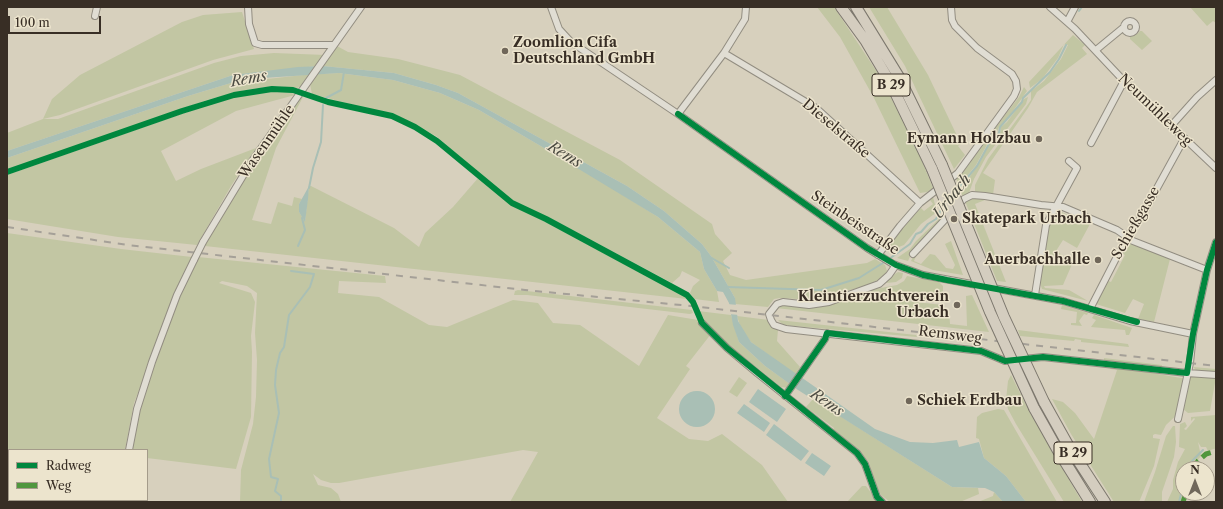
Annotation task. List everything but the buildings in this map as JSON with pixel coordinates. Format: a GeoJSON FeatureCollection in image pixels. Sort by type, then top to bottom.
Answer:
{"type":"FeatureCollection","features":[{"type":"Feature","properties":{"kind":"highway","name":"B 29"},"geometry":{"type":"LineString","coordinates":[[841,7],[865,40],[890,82],[932,169],[990,312],[1034,408],[1057,449],[1090,502]]}},
{"type":"Feature","properties":{"kind":"highway","name":"B 29"},"geometry":{"type":"LineString","coordinates":[[856,7],[899,77],[942,166],[1004,317],[1044,402],[1068,445],[1105,502]]}},
{"type":"Feature","properties":{"kind":"street"},"geometry":{"type":"LineString","coordinates":[[94,16],[97,7]]}},
{"type":"Feature","properties":{"kind":"street"},"geometry":{"type":"LineString","coordinates":[[248,7],[249,24],[254,43],[262,45],[333,45]]}},
{"type":"Feature","properties":{"kind":"street","name":"Wasenmühle"},"geometry":{"type":"LineString","coordinates":[[129,449],[137,409],[150,368],[178,295],[203,242],[231,193],[361,7]]}},
{"type":"Feature","properties":{"kind":"street","name":"Steinbeisstraße"},"geometry":{"type":"LineString","coordinates":[[551,7],[559,29],[571,42],[678,114],[880,256],[895,264],[923,275],[1035,295],[1137,322],[1193,334]]}},
{"type":"Feature","properties":{"kind":"street"},"geometry":{"type":"LineString","coordinates":[[678,114],[724,53],[745,19],[746,7]]}},
{"type":"Feature","properties":{"kind":"street"},"geometry":{"type":"LineString","coordinates":[[880,256],[900,226],[920,203],[958,173],[1014,96],[1017,89],[1016,81],[1012,74],[977,48],[955,26],[952,20],[951,7]]}},
{"type":"Feature","properties":{"kind":"street","name":"Neumühleweg"},"geometry":{"type":"LineString","coordinates":[[1050,7],[1096,50],[1124,81],[1216,168]]}},
{"type":"Feature","properties":{"kind":"street"},"geometry":{"type":"LineString","coordinates":[[1067,22],[1075,7]]}},
{"type":"Feature","properties":{"kind":"street"},"geometry":{"type":"LineString","coordinates":[[1096,50],[1124,27]]}},
{"type":"Feature","properties":{"kind":"street","name":"Dieselstraße"},"geometry":{"type":"LineString","coordinates":[[724,53],[816,108],[920,203]]}},
{"type":"Feature","properties":{"kind":"street"},"geometry":{"type":"LineString","coordinates":[[1171,126],[1196,98],[1216,80]]}},
{"type":"Feature","properties":{"kind":"street"},"geometry":{"type":"LineString","coordinates":[[1092,143],[1124,81]]}},
{"type":"Feature","properties":{"kind":"street","name":"Schießgasse"},"geometry":{"type":"LineString","coordinates":[[1090,309],[1127,236],[1140,219],[1184,139]]}},
{"type":"Feature","properties":{"kind":"street"},"geometry":{"type":"LineString","coordinates":[[1035,295],[1046,225],[1055,206],[1078,168],[1069,161]]}},
{"type":"Feature","properties":{"kind":"street"},"geometry":{"type":"LineString","coordinates":[[913,254],[930,237],[954,208],[964,199],[972,195],[1063,206],[1117,230],[1133,241],[1207,270]]}},
{"type":"Feature","properties":{"kind":"street"},"geometry":{"type":"LineString","coordinates":[[1178,420],[1188,373],[1193,334],[1207,270],[1216,242]]}},
{"type":"Feature","properties":{"kind":"street","name":"Remsweg"},"geometry":{"type":"LineString","coordinates":[[895,264],[890,275],[878,284],[865,290],[820,305],[783,302],[773,307],[769,314],[772,322],[778,327],[981,351],[1005,361],[1043,357],[1216,375]]}},
{"type":"Feature","properties":{"kind":"street"},"geometry":{"type":"LineString","coordinates":[[702,323],[727,348],[857,453],[864,464],[877,497],[882,502]]}},
{"type":"Feature","properties":{"kind":"street"},"geometry":{"type":"LineString","coordinates":[[785,396],[825,339],[827,333]]}},
{"type":"Feature","properties":{"kind":"green space"},"geometry":{"type":"Polygon","coordinates":[[[817,7],[834,7],[881,78],[920,156],[933,188],[927,192],[920,193],[874,98],[840,37],[817,7]]]}},
{"type":"Feature","properties":{"kind":"green space"},"geometry":{"type":"Polygon","coordinates":[[[869,7],[887,7],[928,75],[961,144],[958,146],[965,155],[954,169],[905,66],[869,7]]]}},
{"type":"Feature","properties":{"kind":"green space"},"geometry":{"type":"Polygon","coordinates":[[[1190,7],[1214,7],[1216,10],[1216,23],[1213,21],[1207,26],[1190,7]]]}},
{"type":"Feature","properties":{"kind":"green space"},"geometry":{"type":"Polygon","coordinates":[[[242,12],[254,49],[213,60],[60,115],[43,119],[52,99],[80,75],[182,22],[203,15],[242,12]]]}},
{"type":"Feature","properties":{"kind":"green space"},"geometry":{"type":"Polygon","coordinates":[[[1142,31],[1152,41],[1142,50],[1130,39],[1130,36],[1137,34],[1142,31]]]}},
{"type":"Feature","properties":{"kind":"green space"},"geometry":{"type":"Polygon","coordinates":[[[1073,35],[1085,45],[1082,48],[1087,54],[1037,92],[1028,108],[983,173],[995,180],[993,195],[978,193],[975,191],[975,185],[988,159],[1031,100],[1031,91],[1044,81],[1061,59],[1068,45],[1064,44],[1073,35]]]}},
{"type":"Feature","properties":{"kind":"green space"},"geometry":{"type":"Polygon","coordinates":[[[1064,45],[1058,58],[1042,79],[1030,88],[1029,82],[1064,45]]]}},
{"type":"Feature","properties":{"kind":"green space"},"geometry":{"type":"Polygon","coordinates":[[[337,46],[348,52],[398,59],[460,75],[620,160],[712,224],[715,234],[732,253],[723,261],[730,275],[746,280],[867,263],[875,259],[885,265],[887,271],[885,276],[871,284],[816,300],[780,298],[774,299],[768,307],[735,304],[735,298],[711,256],[702,244],[664,211],[627,186],[458,93],[394,73],[323,66],[337,46]]]}},
{"type":"Feature","properties":{"kind":"green space"},"geometry":{"type":"Polygon","coordinates":[[[274,53],[326,55],[318,66],[233,75],[7,151],[7,133],[43,119],[58,119],[214,63],[241,56],[274,53]]]}},
{"type":"Feature","properties":{"kind":"green space"},"geometry":{"type":"Polygon","coordinates":[[[339,73],[393,80],[440,93],[479,110],[604,183],[658,217],[700,252],[704,269],[717,291],[719,302],[694,299],[690,293],[693,286],[700,280],[682,271],[680,276],[672,283],[548,217],[514,203],[436,136],[399,117],[312,94],[310,84],[317,74],[339,73]]]}},
{"type":"Feature","properties":{"kind":"green space"},"geometry":{"type":"Polygon","coordinates":[[[312,74],[304,85],[297,88],[275,86],[245,90],[207,100],[7,170],[7,158],[188,96],[231,83],[312,74]]]}},
{"type":"Feature","properties":{"kind":"green space"},"geometry":{"type":"Polygon","coordinates":[[[1024,87],[1027,91],[1006,121],[999,127],[995,136],[989,141],[976,165],[959,186],[956,178],[1019,97],[1024,87]]]}},
{"type":"Feature","properties":{"kind":"green space"},"geometry":{"type":"Polygon","coordinates":[[[283,90],[291,92],[295,95],[236,111],[161,151],[176,181],[201,169],[256,148],[231,186],[197,245],[118,237],[7,219],[7,175],[207,105],[235,97],[283,90]]]}},
{"type":"Feature","properties":{"kind":"green space"},"geometry":{"type":"Polygon","coordinates":[[[301,96],[303,97],[276,148],[252,220],[271,224],[278,202],[292,206],[294,197],[302,199],[299,204],[299,212],[305,221],[309,186],[311,186],[394,228],[419,247],[425,233],[453,207],[479,177],[512,204],[652,279],[680,291],[687,296],[687,299],[205,246],[232,194],[301,96]]]}},
{"type":"Feature","properties":{"kind":"green space"},"geometry":{"type":"Polygon","coordinates":[[[1028,97],[1026,104],[986,157],[974,179],[969,193],[963,197],[960,190],[980,162],[982,155],[990,142],[1000,133],[1001,127],[1007,122],[1024,99],[1028,97]]]}},
{"type":"Feature","properties":{"kind":"green space"},"geometry":{"type":"Polygon","coordinates":[[[933,197],[937,212],[921,224],[904,245],[891,250],[891,248],[888,248],[899,231],[921,208],[924,211],[933,204],[930,200],[933,197]]]}},
{"type":"Feature","properties":{"kind":"green space"},"geometry":{"type":"Polygon","coordinates":[[[978,197],[990,198],[975,204],[1006,282],[997,281],[965,201],[978,197]]]}},
{"type":"Feature","properties":{"kind":"green space"},"geometry":{"type":"Polygon","coordinates":[[[1059,211],[1090,224],[1077,248],[1063,240],[1056,251],[1073,262],[1063,285],[1044,286],[1045,288],[1069,290],[1088,301],[1042,289],[1040,283],[1049,227],[1059,211]]]}},
{"type":"Feature","properties":{"kind":"green space"},"geometry":{"type":"Polygon","coordinates":[[[940,218],[942,221],[931,234],[913,250],[908,261],[897,258],[910,249],[916,241],[940,218]]]}},
{"type":"Feature","properties":{"kind":"green space"},"geometry":{"type":"Polygon","coordinates":[[[7,233],[121,249],[192,257],[134,403],[125,449],[8,449],[8,472],[7,233]]]}},
{"type":"Feature","properties":{"kind":"green space"},"geometry":{"type":"Polygon","coordinates":[[[951,241],[963,275],[933,270],[911,261],[914,255],[916,256],[914,261],[921,264],[930,254],[935,255],[946,268],[953,269],[955,265],[945,244],[951,241]]]}},
{"type":"Feature","properties":{"kind":"green space"},"geometry":{"type":"Polygon","coordinates":[[[1127,242],[1170,259],[1154,322],[1138,319],[1144,304],[1133,299],[1125,313],[1096,304],[1106,280],[1111,282],[1125,255],[1121,253],[1127,242]]]}},
{"type":"Feature","properties":{"kind":"green space"},"geometry":{"type":"Polygon","coordinates":[[[198,257],[385,276],[386,283],[339,281],[338,293],[379,297],[429,325],[447,327],[513,300],[538,303],[553,323],[580,325],[639,366],[668,315],[698,320],[711,334],[686,366],[690,369],[657,418],[689,439],[708,441],[722,434],[762,465],[788,502],[510,502],[538,452],[523,450],[339,483],[331,483],[321,480],[313,474],[318,485],[331,488],[338,494],[341,502],[240,502],[241,470],[253,424],[256,397],[257,360],[255,333],[257,293],[247,286],[222,281],[219,283],[251,293],[255,302],[251,336],[251,417],[236,469],[148,458],[148,449],[131,449],[139,408],[180,294],[198,257]]]}},
{"type":"Feature","properties":{"kind":"green space"},"geometry":{"type":"Polygon","coordinates":[[[898,272],[903,273],[902,278],[896,282],[886,283],[890,277],[898,272]]]}},
{"type":"Feature","properties":{"kind":"green space"},"geometry":{"type":"Polygon","coordinates":[[[907,276],[939,282],[943,286],[943,301],[870,293],[870,290],[897,285],[904,281],[907,276]]]}},
{"type":"Feature","properties":{"kind":"green space"},"geometry":{"type":"Polygon","coordinates":[[[518,290],[692,310],[693,313],[690,314],[527,295],[514,295],[515,291],[518,290]]]}},
{"type":"Feature","properties":{"kind":"green space"},"geometry":{"type":"Polygon","coordinates":[[[862,293],[870,297],[943,305],[944,311],[949,312],[950,324],[967,326],[966,296],[972,295],[989,332],[776,308],[781,304],[821,307],[862,293]]]}},
{"type":"Feature","properties":{"kind":"green space"},"geometry":{"type":"Polygon","coordinates":[[[1062,305],[1088,313],[1087,315],[1084,314],[1079,321],[1082,326],[1071,325],[1071,323],[1076,323],[1077,312],[1061,309],[1062,305]]]}},
{"type":"Feature","properties":{"kind":"green space"},"geometry":{"type":"Polygon","coordinates":[[[698,311],[731,315],[739,342],[765,366],[790,384],[788,388],[781,387],[727,344],[705,324],[698,311]]]}},
{"type":"Feature","properties":{"kind":"green space"},"geometry":{"type":"Polygon","coordinates":[[[1094,315],[1132,328],[1129,335],[1126,335],[1125,330],[1091,327],[1096,320],[1092,318],[1094,315]]]}},
{"type":"Feature","properties":{"kind":"green space"},"geometry":{"type":"Polygon","coordinates":[[[737,316],[769,320],[772,326],[778,330],[777,341],[800,367],[795,375],[751,342],[741,329],[737,316]]]}},
{"type":"Feature","properties":{"kind":"green space"},"geometry":{"type":"Polygon","coordinates":[[[778,320],[916,335],[917,337],[783,325],[778,320]]]}},
{"type":"Feature","properties":{"kind":"green space"},"geometry":{"type":"Polygon","coordinates":[[[1018,330],[1128,344],[1129,347],[1081,342],[1081,340],[1075,339],[1074,341],[1020,336],[1018,330]]]}},
{"type":"Feature","properties":{"kind":"green space"},"geometry":{"type":"Polygon","coordinates":[[[1104,358],[1162,365],[1162,367],[1104,361],[1104,358]]]}},
{"type":"Feature","properties":{"kind":"green space"},"geometry":{"type":"Polygon","coordinates":[[[1111,366],[1187,379],[1188,376],[1216,377],[1210,411],[1188,413],[1183,409],[1166,425],[1161,435],[1153,435],[1153,438],[1160,439],[1154,466],[1139,502],[1114,502],[1071,434],[1052,399],[1063,402],[1075,413],[1094,439],[1117,370],[1110,369],[1111,366]]]}},
{"type":"Feature","properties":{"kind":"green space"},"geometry":{"type":"Polygon","coordinates":[[[1193,367],[1216,369],[1216,372],[1196,370],[1193,367]]]}},
{"type":"Feature","properties":{"kind":"green space"},"geometry":{"type":"Polygon","coordinates":[[[1011,375],[1030,413],[1082,502],[1064,502],[1016,424],[1008,409],[1006,400],[1008,381],[1011,375]]]}},
{"type":"Feature","properties":{"kind":"green space"},"geometry":{"type":"Polygon","coordinates":[[[739,377],[747,383],[737,397],[729,392],[739,377]]]}},
{"type":"Feature","properties":{"kind":"green space"},"geometry":{"type":"Polygon","coordinates":[[[813,399],[952,487],[978,488],[979,494],[960,502],[890,502],[881,495],[874,481],[869,462],[859,450],[833,430],[834,428],[806,407],[813,399]]]}},
{"type":"Feature","properties":{"kind":"green space"},"geometry":{"type":"Polygon","coordinates":[[[998,409],[1004,410],[1057,502],[1026,502],[1006,476],[984,458],[979,439],[976,438],[977,417],[982,413],[998,409]]]}},
{"type":"Feature","properties":{"kind":"green space"},"geometry":{"type":"Polygon","coordinates":[[[1216,415],[1216,448],[1208,451],[1206,447],[1201,447],[1198,442],[1201,456],[1197,461],[1179,461],[1185,449],[1179,447],[1180,424],[1185,422],[1187,426],[1184,429],[1186,430],[1195,419],[1194,418],[1191,421],[1191,417],[1216,415]]]}},
{"type":"Feature","properties":{"kind":"green space"},"geometry":{"type":"Polygon","coordinates":[[[1173,426],[1175,426],[1176,442],[1174,457],[1162,492],[1162,502],[1144,502],[1166,436],[1173,426]]]}},
{"type":"Feature","properties":{"kind":"green space"},"geometry":{"type":"Polygon","coordinates":[[[1175,473],[1175,501],[1181,502],[1167,502],[1173,489],[1175,473]]]}},
{"type":"Feature","properties":{"kind":"green space"},"geometry":{"type":"Polygon","coordinates":[[[862,486],[866,486],[878,502],[847,502],[862,486]]]}},
{"type":"Feature","properties":{"kind":"green space"},"geometry":{"type":"Polygon","coordinates":[[[994,492],[1003,502],[978,502],[993,496],[994,492]]]}},
{"type":"Feature","properties":{"kind":"green space"},"geometry":{"type":"Polygon","coordinates":[[[26,501],[118,501],[118,502],[26,501]]]}},
{"type":"Feature","properties":{"kind":"water","name":"Rems"},"geometry":{"type":"Polygon","coordinates":[[[323,66],[394,73],[458,93],[627,186],[664,211],[702,244],[711,256],[735,298],[738,321],[751,342],[875,429],[910,442],[933,443],[957,440],[959,447],[979,442],[984,458],[1006,476],[1026,502],[1003,502],[994,492],[985,488],[952,487],[798,390],[765,366],[739,342],[733,325],[729,303],[723,292],[717,291],[704,269],[700,252],[658,217],[479,110],[440,93],[393,80],[339,73],[263,78],[231,83],[188,96],[7,158],[7,151],[233,75],[298,67],[323,66]]]}},
{"type":"Feature","properties":{"kind":"water"},"geometry":{"type":"Polygon","coordinates":[[[309,186],[305,222],[299,212],[299,204],[309,186]]]}},
{"type":"Feature","properties":{"kind":"water"},"geometry":{"type":"Polygon","coordinates":[[[758,389],[786,409],[777,422],[749,402],[758,389]]]}},
{"type":"Feature","properties":{"kind":"water"},"geometry":{"type":"Polygon","coordinates":[[[701,391],[710,396],[714,402],[714,416],[710,422],[701,427],[693,427],[684,422],[680,416],[679,405],[684,396],[690,392],[701,391]]]}},
{"type":"Feature","properties":{"kind":"water"},"geometry":{"type":"Polygon","coordinates":[[[744,404],[770,423],[764,432],[737,413],[744,404]]]}},
{"type":"Feature","properties":{"kind":"water"},"geometry":{"type":"Polygon","coordinates":[[[774,424],[809,451],[801,461],[766,435],[774,424]]]}},
{"type":"Feature","properties":{"kind":"water"},"geometry":{"type":"Polygon","coordinates":[[[812,453],[831,466],[824,476],[805,463],[812,453]]]}},
{"type":"Feature","properties":{"kind":"pier"},"geometry":{"type":"Polygon","coordinates":[[[727,304],[738,305],[739,315],[729,314],[727,304]]]}},
{"type":"Feature","properties":{"kind":"waterway","name":"Urbach"},"geometry":{"type":"LineString","coordinates":[[1079,11],[1082,7]]}},
{"type":"Feature","properties":{"kind":"waterway","name":"Urbach"},"geometry":{"type":"LineString","coordinates":[[956,191],[977,166],[990,142],[999,133],[1000,127],[1022,102],[1023,98],[1050,72],[1066,45]]}},
{"type":"Feature","properties":{"kind":"waterway"},"geometry":{"type":"LineString","coordinates":[[326,98],[341,90],[344,72]]}},
{"type":"Feature","properties":{"kind":"waterway"},"geometry":{"type":"LineString","coordinates":[[309,188],[321,142],[323,105]]}},
{"type":"Feature","properties":{"kind":"waterway","name":"Urbach"},"geometry":{"type":"LineString","coordinates":[[889,259],[910,244],[916,234],[921,232],[928,224],[936,219],[943,206]]}},
{"type":"Feature","properties":{"kind":"waterway"},"geometry":{"type":"LineString","coordinates":[[298,246],[305,230],[302,218]]}},
{"type":"Feature","properties":{"kind":"waterway"},"geometry":{"type":"LineString","coordinates":[[710,257],[729,268]]}},
{"type":"Feature","properties":{"kind":"waterway","name":"Urbach"},"geometry":{"type":"LineString","coordinates":[[727,287],[821,290],[859,278],[886,261]]}},
{"type":"Feature","properties":{"kind":"waterway"},"geometry":{"type":"LineString","coordinates":[[281,502],[281,496],[275,491],[278,479],[271,477],[269,459],[279,413],[275,385],[276,370],[280,353],[284,347],[289,315],[310,287],[314,274],[291,271]]}},
{"type":"Feature","properties":{"kind":"waterway"},"geometry":{"type":"LineString","coordinates":[[1192,461],[1203,450]]}},
{"type":"Feature","properties":{"kind":"railway"},"geometry":{"type":"LineString","coordinates":[[7,227],[128,245],[525,290],[691,306],[1216,366]]}},
{"type":"Feature","properties":{"kind":"marked path"},"geometry":{"type":"LineString","coordinates":[[1198,461],[1206,454],[1216,451]]}},
{"type":"Feature","properties":{"kind":"cycle path"},"geometry":{"type":"LineString","coordinates":[[7,172],[182,111],[234,95],[272,89],[293,90],[328,102],[392,116],[415,127],[437,141],[512,203],[546,219],[687,295],[693,302],[702,323],[727,348],[857,453],[865,464],[877,497],[882,502]]}},
{"type":"Feature","properties":{"kind":"cycle path"},"geometry":{"type":"LineString","coordinates":[[678,114],[867,248],[896,265],[923,275],[1063,301],[1137,322]]}},
{"type":"Feature","properties":{"kind":"cycle path"},"geometry":{"type":"LineString","coordinates":[[785,396],[825,339],[827,333],[981,351],[1005,361],[1043,357],[1187,373],[1193,334],[1207,270],[1216,242]]}},
{"type":"Feature","properties":{"kind":"place","name":"Zoomlion Cifa Deutschland GmbH"},"geometry":{"type":"Point","coordinates":[505,51]}},
{"type":"Feature","properties":{"kind":"place","name":"Eymann Holzbau"},"geometry":{"type":"Point","coordinates":[1039,139]}},
{"type":"Feature","properties":{"kind":"place","name":"Skatepark Urbach"},"geometry":{"type":"Point","coordinates":[954,219]}},
{"type":"Feature","properties":{"kind":"place","name":"Auerbachhalle"},"geometry":{"type":"Point","coordinates":[1098,260]}},
{"type":"Feature","properties":{"kind":"place","name":"Kleintierzuchtverein Urbach"},"geometry":{"type":"Point","coordinates":[957,305]}},
{"type":"Feature","properties":{"kind":"place","name":"Schiek Erdbau"},"geometry":{"type":"Point","coordinates":[909,401]}}]}
